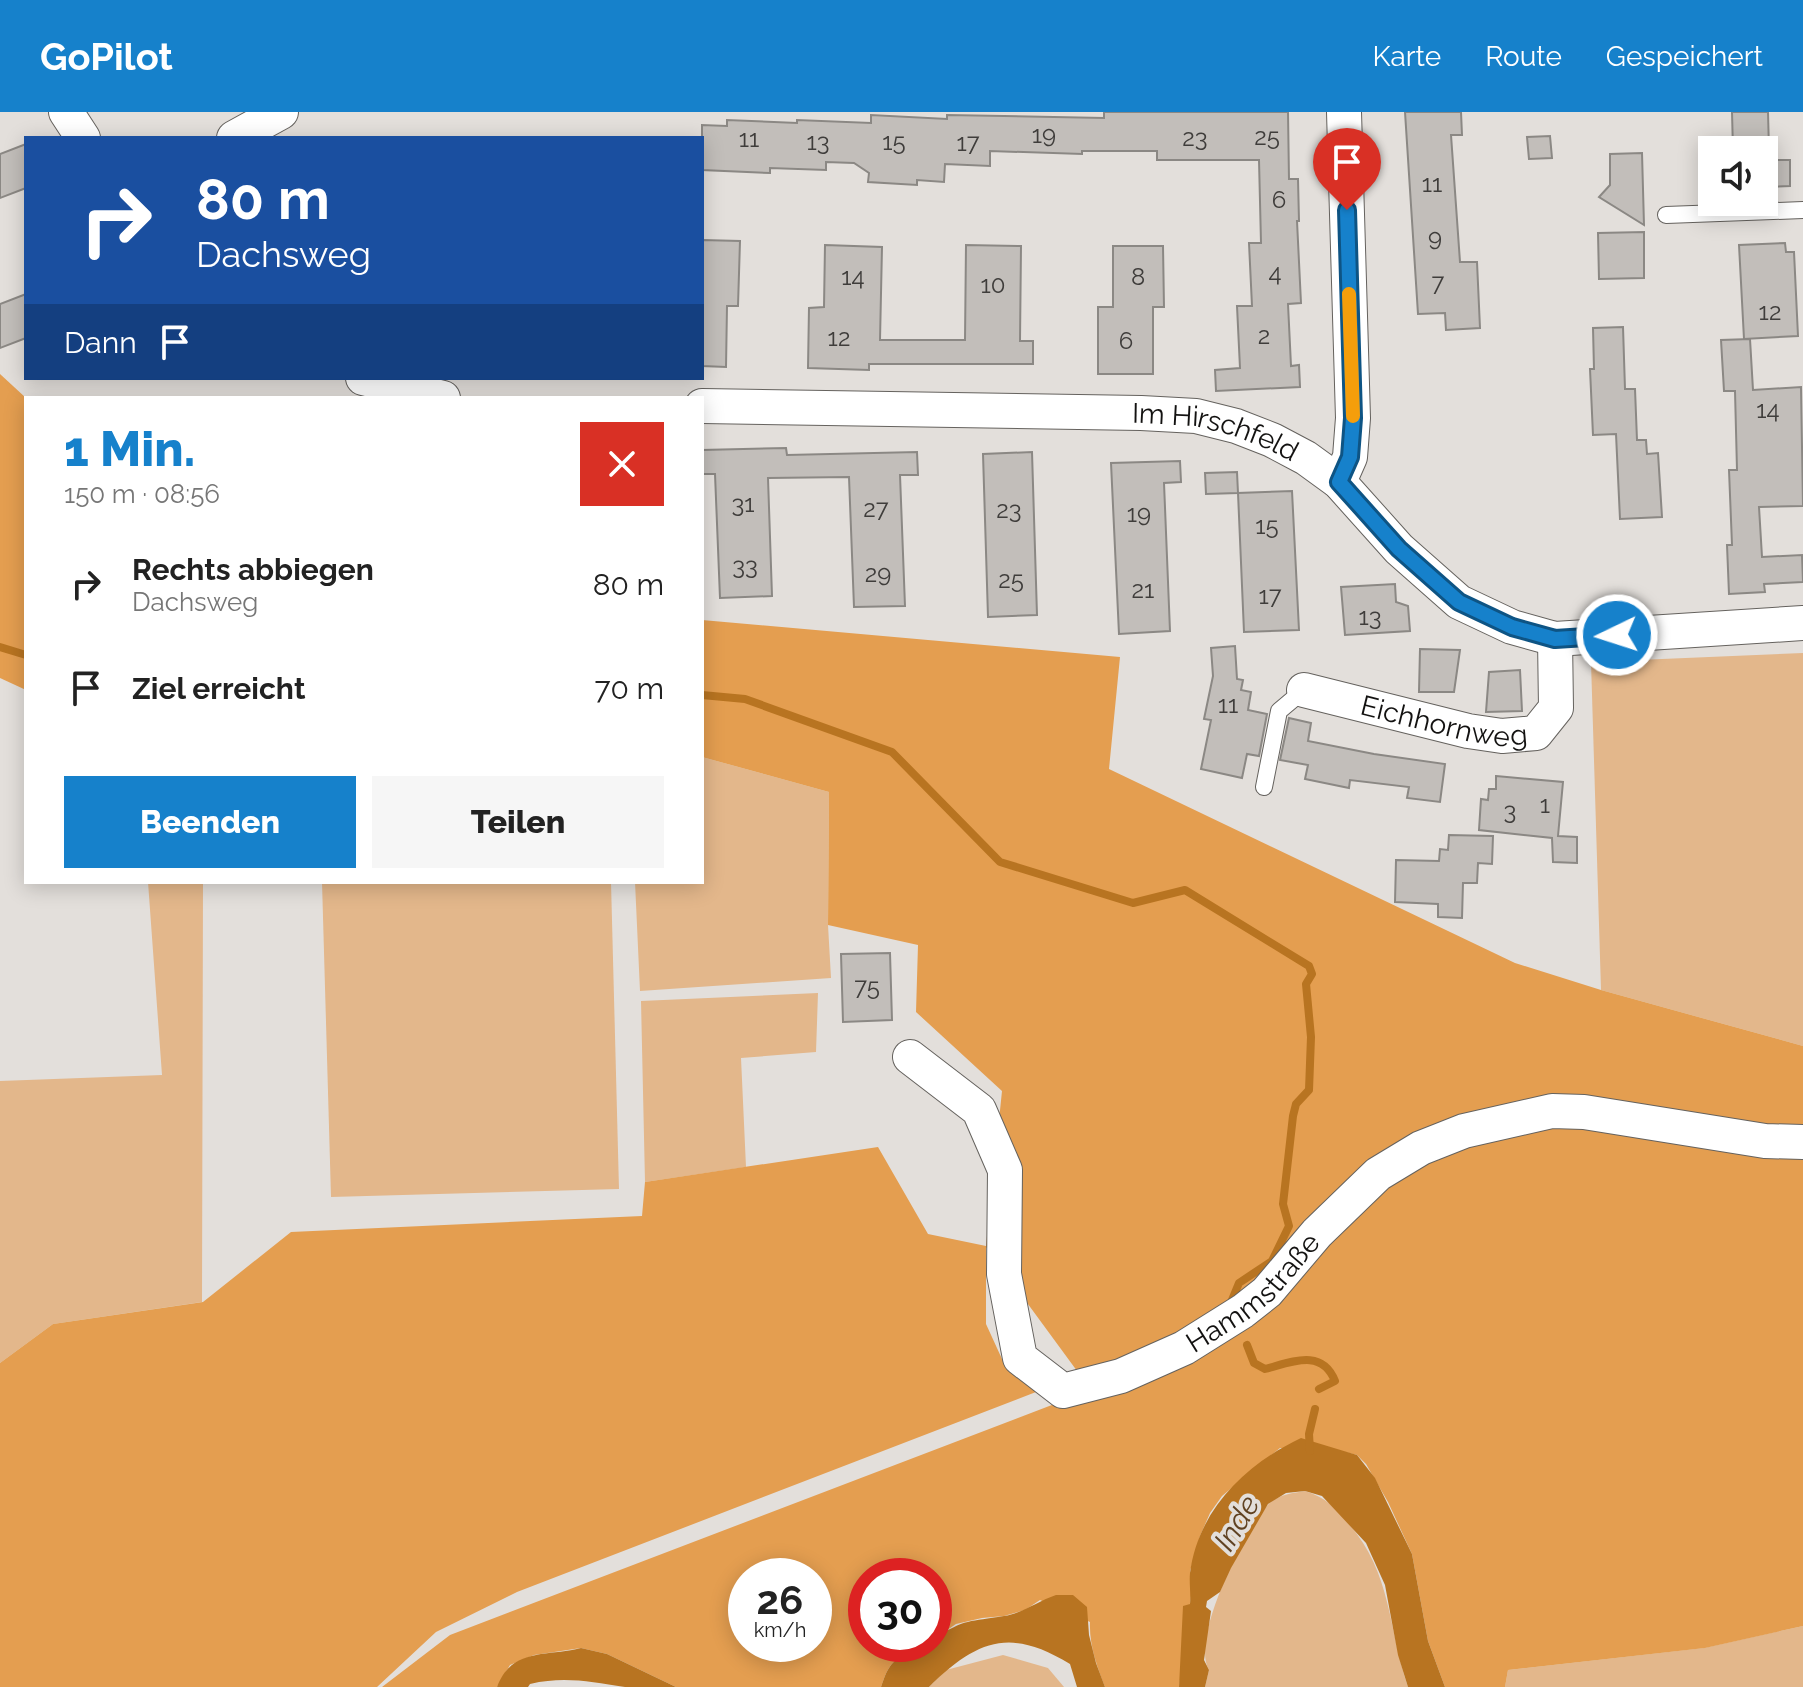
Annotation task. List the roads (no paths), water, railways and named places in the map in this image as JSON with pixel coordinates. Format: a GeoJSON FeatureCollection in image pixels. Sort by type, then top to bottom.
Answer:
{"type":"FeatureCollection","features":[{"type":"Feature","properties":{"kind":"street"},"geometry":{"type":"LineString","coordinates":[[66,112],[82,136]]}},
{"type":"Feature","properties":{"kind":"street"},"geometry":{"type":"LineString","coordinates":[[238,136],[281,112]]}},
{"type":"Feature","properties":{"kind":"street"},"geometry":{"type":"LineString","coordinates":[[1339,482],[1350,457],[1353,418],[1344,112]]}},
{"type":"Feature","properties":{"kind":"street"},"geometry":{"type":"LineString","coordinates":[[372,380],[435,396]]}},
{"type":"Feature","properties":{"kind":"street","name":"Im Hirschfeld"},"geometry":{"type":"LineString","coordinates":[[704,406],[1196,416],[1236,426],[1306,458],[1339,482],[1399,549],[1459,602],[1512,627],[1555,639],[1803,623]]}},
{"type":"Feature","properties":{"kind":"street","name":"Eichhornweg"},"geometry":{"type":"LineString","coordinates":[[1304,690],[1468,731],[1502,736],[1536,733],[1556,708],[1555,639]]}},
{"type":"Feature","properties":{"kind":"street","name":"Hammstraße"},"geometry":{"type":"LineString","coordinates":[[910,1057],[979,1110],[1005,1170],[1004,1274],[1020,1358],[1063,1391],[1121,1376],[1184,1348],[1243,1311],[1267,1292],[1317,1233],[1378,1174],[1421,1148],[1464,1131],[1552,1111],[1584,1112],[1765,1141],[1803,1142]]}},
{"type":"Feature","properties":{"kind":"lane"},"geometry":{"type":"LineString","coordinates":[[1666,215],[1803,210]]}},
{"type":"Feature","properties":{"kind":"lane"},"geometry":{"type":"LineString","coordinates":[[1264,787],[1279,711],[1304,690]]}},
{"type":"Feature","properties":{"kind":"water","name":"Inde"},"geometry":{"type":"Polygon","coordinates":[[[1301,1438],[1357,1455],[1375,1478],[1412,1554],[1428,1641],[1445,1687],[1408,1687],[1398,1655],[1385,1585],[1366,1543],[1322,1496],[1305,1491],[1286,1493],[1268,1504],[1220,1592],[1207,1601],[1206,1607],[1211,1611],[1204,1660],[1209,1670],[1205,1687],[1179,1687],[1183,1606],[1190,1604],[1190,1573],[1203,1529],[1214,1509],[1244,1476],[1262,1461],[1301,1438]]]}},
{"type":"Feature","properties":{"kind":"water"},"geometry":{"type":"Polygon","coordinates":[[[1056,1595],[1073,1595],[1087,1607],[1089,1635],[1105,1687],[1077,1687],[1070,1664],[1049,1652],[1012,1643],[979,1649],[963,1658],[929,1687],[881,1687],[894,1662],[952,1662],[953,1627],[1024,1610],[1056,1595]]]}},
{"type":"Feature","properties":{"kind":"water"},"geometry":{"type":"Polygon","coordinates":[[[581,1648],[607,1654],[676,1687],[625,1687],[566,1680],[530,1684],[528,1687],[497,1687],[504,1674],[521,1659],[581,1648]]]}},
{"type":"Feature","properties":{"kind":"waterway"},"geometry":{"type":"LineString","coordinates":[[0,647],[24,654]]}},
{"type":"Feature","properties":{"kind":"waterway"},"geometry":{"type":"LineString","coordinates":[[704,695],[745,699],[892,752],[1000,862],[1133,903],[1185,890],[1309,966],[1312,974],[1306,984],[1311,1037],[1309,1090],[1296,1104],[1293,1116],[1283,1204],[1289,1226],[1272,1261],[1239,1283],[1232,1300]]}},
{"type":"Feature","properties":{"kind":"waterway"},"geometry":{"type":"LineString","coordinates":[[1247,1345],[1254,1363],[1265,1369],[1305,1360],[1322,1364],[1335,1381],[1319,1389]]}},
{"type":"Feature","properties":{"kind":"waterway"},"geometry":{"type":"LineString","coordinates":[[1310,1451],[1309,1434],[1315,1409]]}}]}
